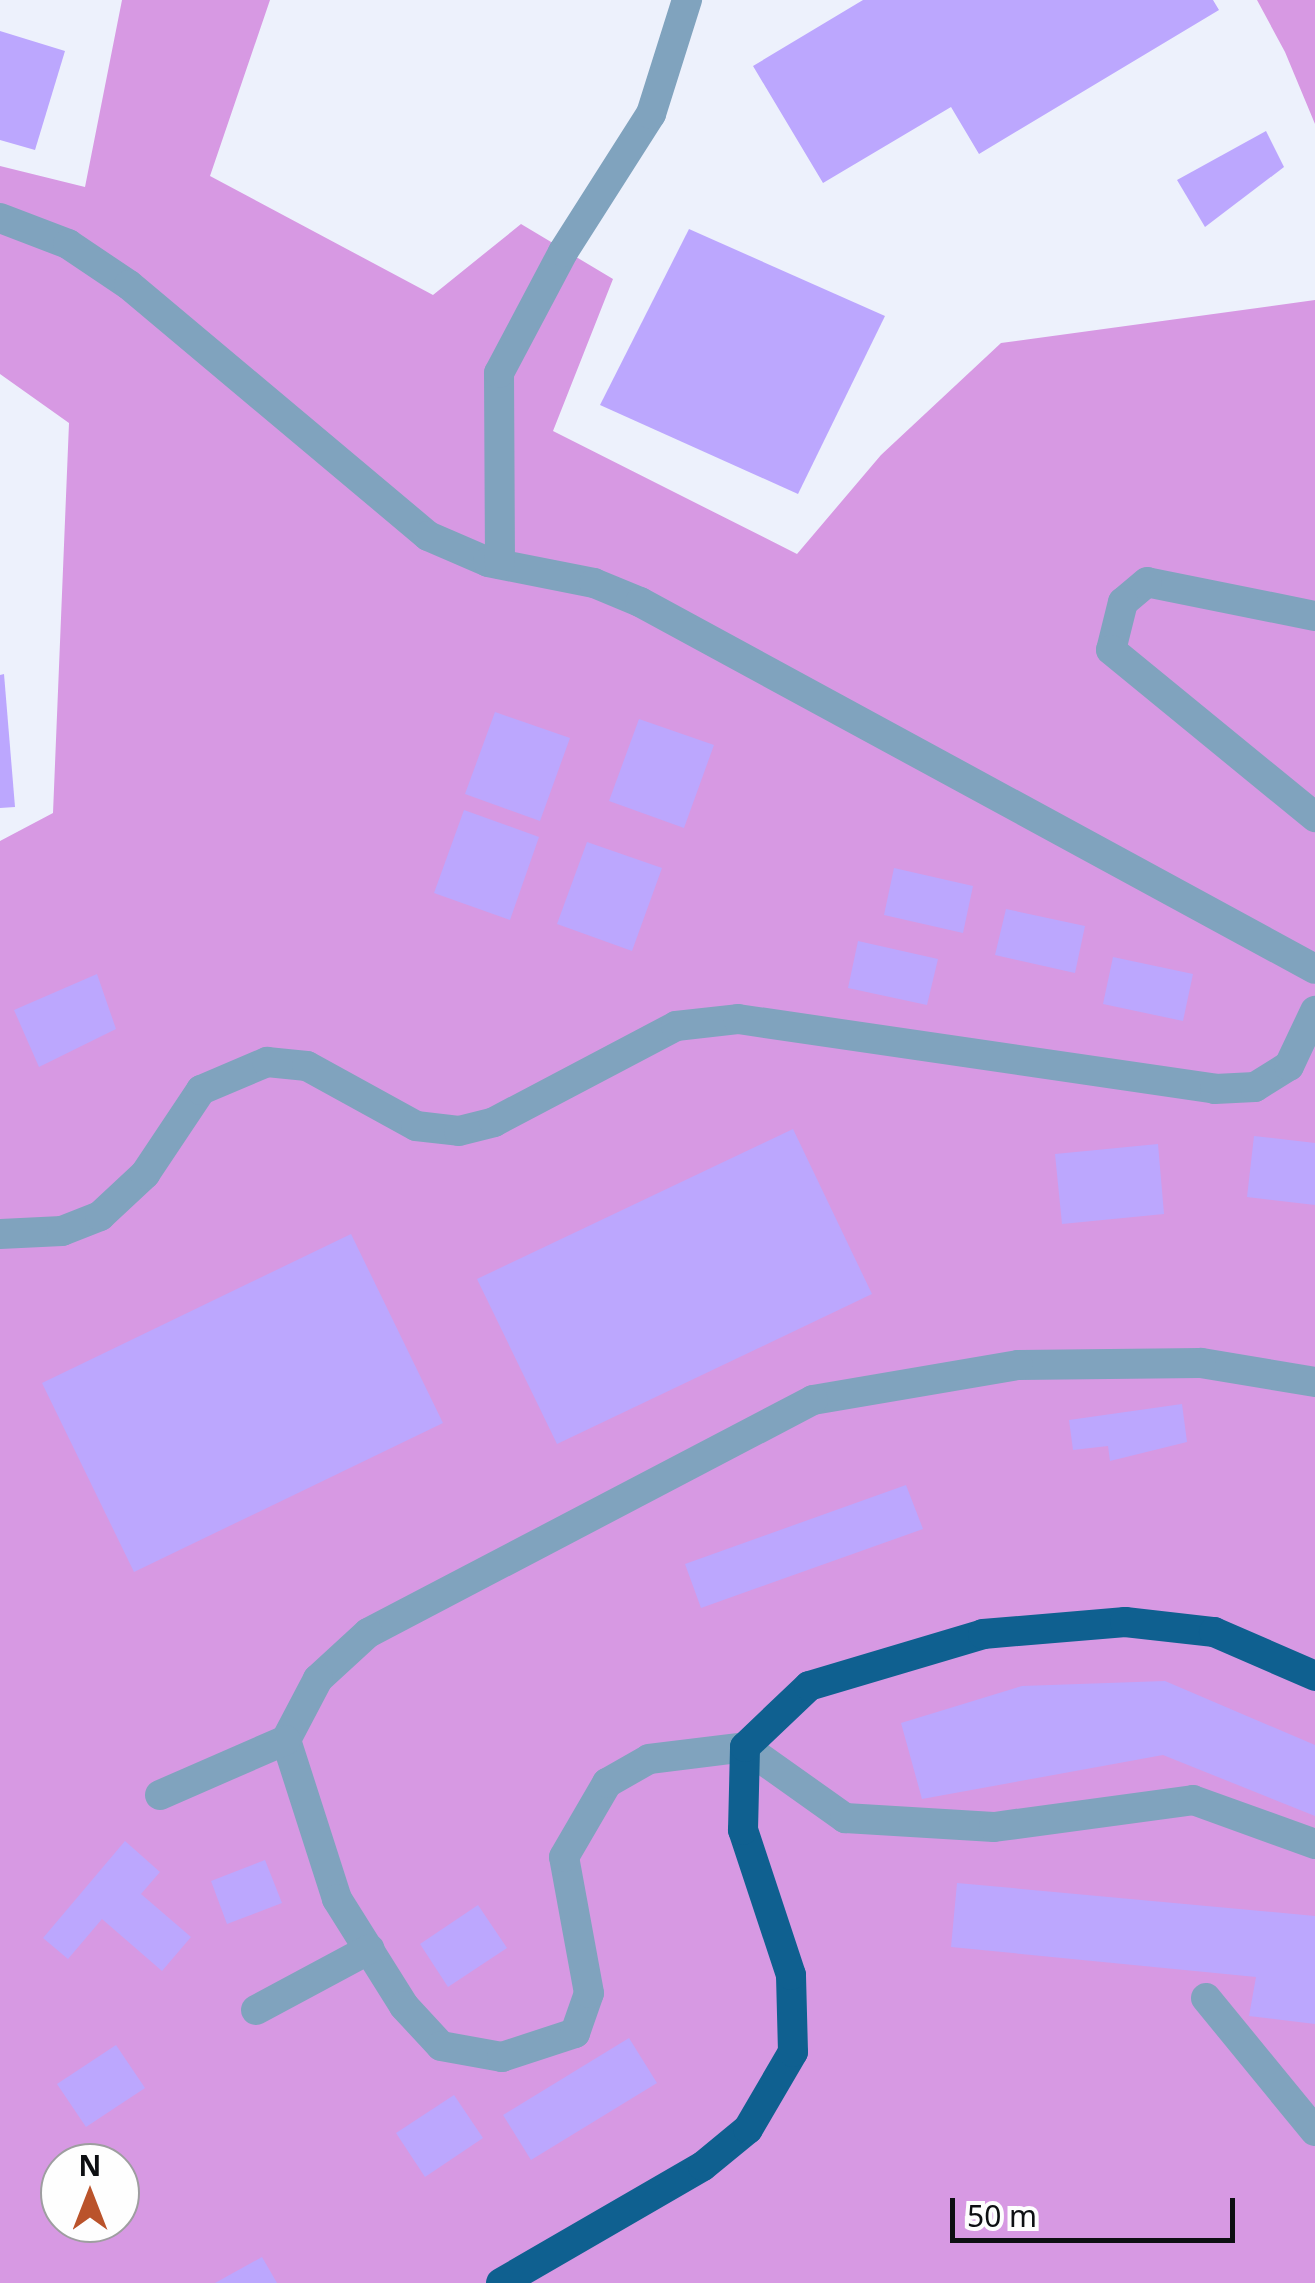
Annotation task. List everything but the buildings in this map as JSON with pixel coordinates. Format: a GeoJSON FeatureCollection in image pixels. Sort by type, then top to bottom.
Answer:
{"type":"FeatureCollection","features":[{"type":"Feature","properties":{"kind":"main road"},"geometry":{"type":"LineString","coordinates":[[501,2283],[703,2166],[748,2129],[793,2052],[791,1975],[743,1830],[745,1747],[809,1686],[984,1634],[1125,1622],[1214,1632],[1315,1676]]}},
{"type":"Feature","properties":{"kind":"street"},"geometry":{"type":"LineString","coordinates":[[500,564],[499,372],[563,252],[651,114],[687,0]]}},
{"type":"Feature","properties":{"kind":"street"},"geometry":{"type":"LineString","coordinates":[[0,218],[68,244],[128,284],[428,536],[500,564],[594,583],[640,602],[1315,969]]}},
{"type":"Feature","properties":{"kind":"street"},"geometry":{"type":"LineString","coordinates":[[1315,616],[1147,582],[1123,602],[1111,650],[1315,817]]}},
{"type":"Feature","properties":{"kind":"street"},"geometry":{"type":"LineString","coordinates":[[0,1234],[62,1231],[100,1216],[145,1174],[201,1090],[267,1062],[308,1066],[416,1126],[459,1131],[494,1122],[676,1026],[738,1019],[1215,1089],[1255,1087],[1289,1066],[1315,1011]]}},
{"type":"Feature","properties":{"kind":"street"},"geometry":{"type":"LineString","coordinates":[[160,1795],[286,1740],[318,1680],[368,1633],[813,1400],[1018,1365],[1201,1363],[1315,1382]]}},
{"type":"Feature","properties":{"kind":"street"},"geometry":{"type":"LineString","coordinates":[[286,1740],[337,1899],[404,2006],[440,2046],[502,2057],[575,2033],[589,1993],[564,1857],[607,1782],[649,1759],[745,1747],[844,1818],[994,1827],[1193,1800],[1315,1844]]}},
{"type":"Feature","properties":{"kind":"street"},"geometry":{"type":"LineString","coordinates":[[256,2010],[370,1949]]}},
{"type":"Feature","properties":{"kind":"street"},"geometry":{"type":"LineString","coordinates":[[1206,1998],[1315,2131]]}},
{"type":"Feature","properties":{"kind":"shaded area"},"geometry":{"type":"Polygon","coordinates":[[[122,0],[270,0],[210,176],[433,295],[521,224],[613,279],[553,431],[797,554],[881,455],[1001,343],[1315,300],[1315,2283],[0,2283],[0,841],[53,813],[69,423],[0,374],[0,166],[85,187],[122,0]]]}},
{"type":"Feature","properties":{"kind":"shaded area"},"geometry":{"type":"Polygon","coordinates":[[[1257,0],[1315,0],[1315,124],[1285,52],[1257,0]]]}}]}
